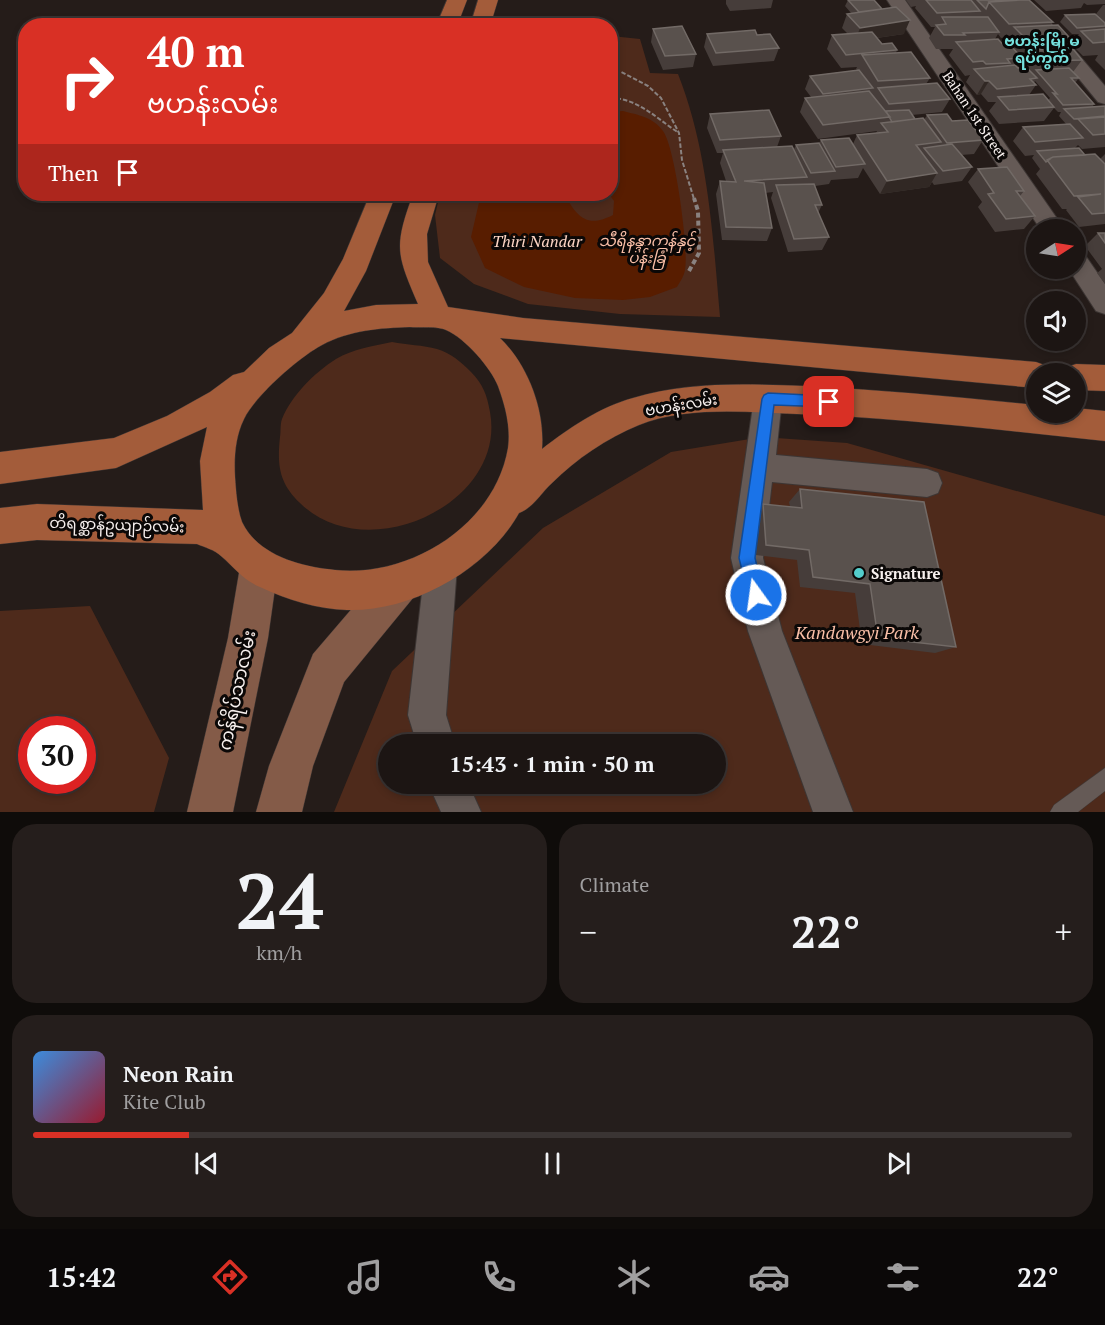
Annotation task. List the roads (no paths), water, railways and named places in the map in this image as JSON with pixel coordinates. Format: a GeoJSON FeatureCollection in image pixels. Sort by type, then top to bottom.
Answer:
{"type":"FeatureCollection","features":[{"type":"Feature","properties":{"kind":"main road"},"geometry":{"type":"LineString","coordinates":[[449,18],[456,0]]}},
{"type":"Feature","properties":{"kind":"main road"},"geometry":{"type":"LineString","coordinates":[[482,18],[488,0]]}},
{"type":"Feature","properties":{"kind":"main road"},"geometry":{"type":"LineString","coordinates":[[0,468],[116,453],[187,421],[222,402],[303,339],[324,315],[344,286],[359,256],[380,201]]}},
{"type":"Feature","properties":{"kind":"main road"},"geometry":{"type":"LineString","coordinates":[[424,201],[413,234],[414,262],[445,317],[482,342],[506,366],[522,397],[527,433],[521,473],[504,508]]}},
{"type":"Feature","properties":{"kind":"main road"},"geometry":{"type":"LineString","coordinates":[[303,339],[338,324],[375,316],[445,317],[523,330],[1026,374]]}},
{"type":"Feature","properties":{"kind":"main road"},"geometry":{"type":"LineString","coordinates":[[245,554],[218,500],[216,454],[231,409],[265,370]]}},
{"type":"Feature","properties":{"kind":"main road"},"geometry":{"type":"LineString","coordinates":[[1086,377],[1105,378]]}},
{"type":"Feature","properties":{"kind":"main road","name":"ဗဟန်းလမ်း"},"geometry":{"type":"LineString","coordinates":[[504,508],[540,471],[582,438],[633,412],[687,400],[732,397],[869,403],[1105,426]]}},
{"type":"Feature","properties":{"kind":"main road","name":"တိရစ္ဆာန်ဥယျာဉ်လမ်း"},"geometry":{"type":"LineString","coordinates":[[0,526],[37,522],[199,526],[245,554],[312,587],[362,591],[399,584],[441,566],[477,540],[504,508]]}},
{"type":"Feature","properties":{"kind":"main road","name":"ကန်ရိပ်သာလမ်း"},"geometry":{"type":"LineString","coordinates":[[210,812],[246,649],[245,554]]}},
{"type":"Feature","properties":{"kind":"main road"},"geometry":{"type":"LineString","coordinates":[[279,812],[291,766],[328,669],[399,584]]}},
{"type":"Feature","properties":{"kind":"street","name":"Bahan 1st Street"},"geometry":{"type":"LineString","coordinates":[[896,0],[1046,219]]}},
{"type":"Feature","properties":{"kind":"street"},"geometry":{"type":"LineString","coordinates":[[1018,0],[1055,38],[1105,98]]}},
{"type":"Feature","properties":{"kind":"street"},"geometry":{"type":"LineString","coordinates":[[1086,276],[1105,304]]}},
{"type":"Feature","properties":{"kind":"street"},"geometry":{"type":"LineString","coordinates":[[768,399],[747,558],[765,631],[833,812]]}},
{"type":"Feature","properties":{"kind":"street"},"geometry":{"type":"LineString","coordinates":[[758,467],[927,483]]}},
{"type":"Feature","properties":{"kind":"street"},"geometry":{"type":"LineString","coordinates":[[433,734],[427,715],[441,566]]}},
{"type":"Feature","properties":{"kind":"street"},"geometry":{"type":"LineString","coordinates":[[453,794],[461,812]]}},
{"type":"Feature","properties":{"kind":"lane"},"geometry":{"type":"LineString","coordinates":[[1061,812],[1105,778]]}},
{"type":"Feature","properties":{"kind":"water","name":"Thiri Nandar"},"geometry":{"type":"Polygon","coordinates":[[[618,111],[645,117],[659,126],[668,141],[680,199],[685,242],[685,270],[677,287],[650,297],[623,300],[575,298],[524,287],[485,268],[471,237],[479,201],[568,201],[578,214],[589,220],[596,221],[613,215],[614,201],[618,201],[618,111]]]}},
{"type":"Feature","properties":{"kind":"place","name":"Signature"},"geometry":{"type":"Point","coordinates":[859,573]}},
{"type":"Feature","properties":{"kind":"district","name":"ဗဟန်းမြို့မ ရပ်ကွက်"},"geometry":{"type":"Point","coordinates":[1042,48]}},
{"type":"Feature","properties":{"kind":"park label","name":"သီရိနန္ဒာကန်နှင့် ပန်းခြံ"},"geometry":{"type":"Point","coordinates":[647,248]}},
{"type":"Feature","properties":{"kind":"park label","name":"Kandawgyi Park"},"geometry":{"type":"Point","coordinates":[857,632]}}]}
